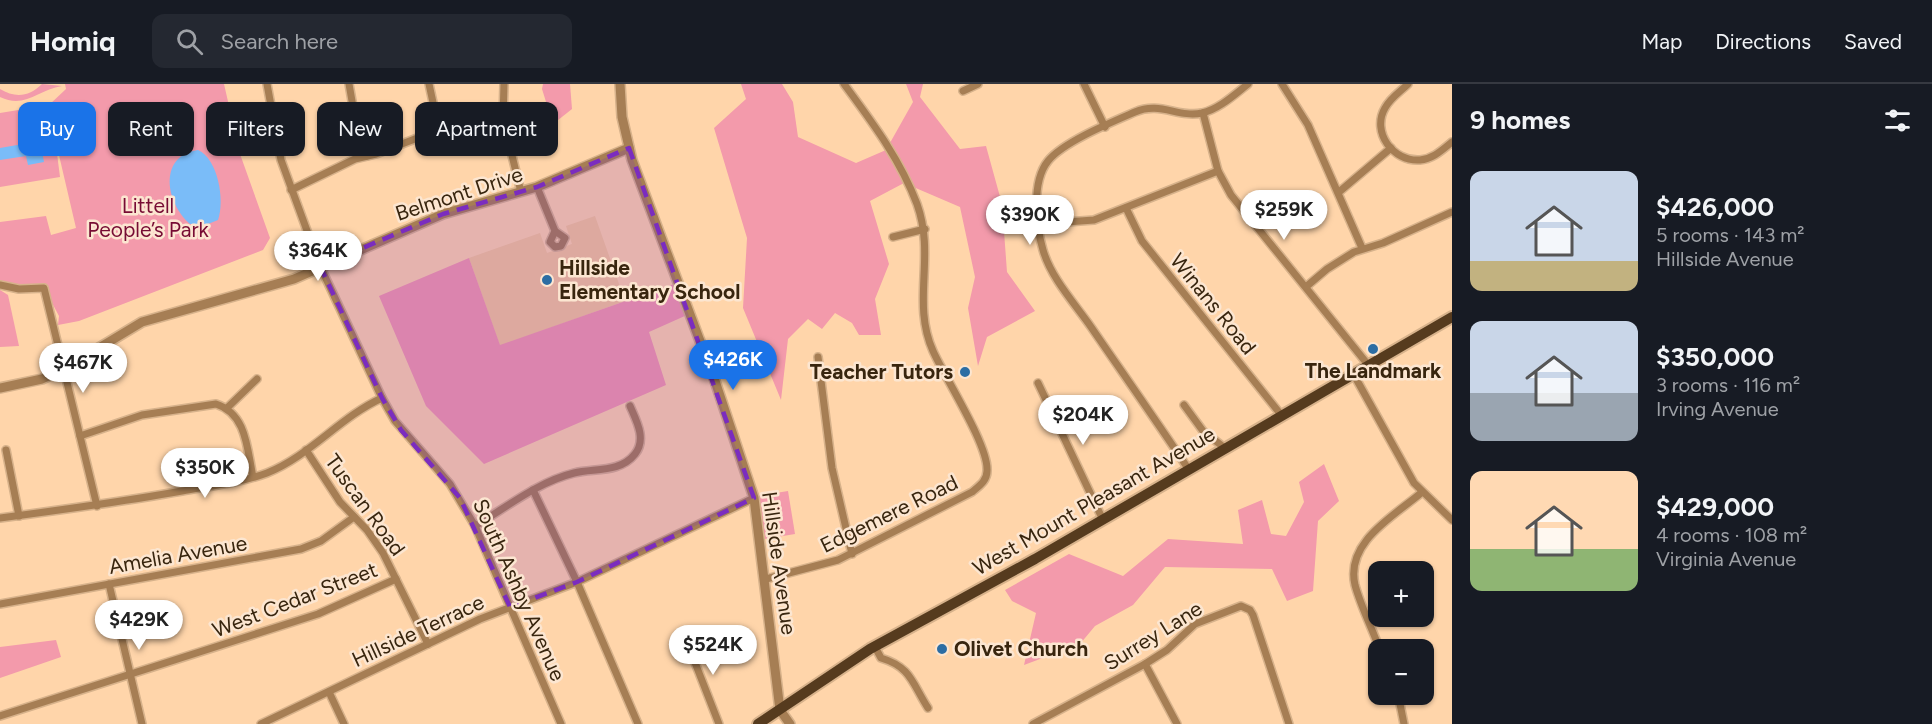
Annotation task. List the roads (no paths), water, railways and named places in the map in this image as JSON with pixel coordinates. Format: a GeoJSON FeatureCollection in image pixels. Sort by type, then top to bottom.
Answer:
{"type":"FeatureCollection","features":[{"type":"Feature","properties":{"kind":"main road","name":"West Mount Pleasant Avenue"},"geometry":{"type":"LineString","coordinates":[[758,724],[874,646],[1103,520],[1452,316]]}},
{"type":"Feature","properties":{"kind":"street","name":"South Ashby Avenue"},"geometry":{"type":"LineString","coordinates":[[267,84],[281,160],[320,266],[382,398],[407,437],[450,484],[475,526],[560,722]]}},
{"type":"Feature","properties":{"kind":"street"},"geometry":{"type":"LineString","coordinates":[[349,84],[352,102]]}},
{"type":"Feature","properties":{"kind":"street"},"geometry":{"type":"LineString","coordinates":[[429,84],[433,102]]}},
{"type":"Feature","properties":{"kind":"street"},"geometry":{"type":"LineString","coordinates":[[503,102],[504,84]]}},
{"type":"Feature","properties":{"kind":"street","name":"Hillside Avenue"},"geometry":{"type":"LineString","coordinates":[[620,84],[622,117],[629,148],[715,381],[754,498],[766,579],[780,710]]}},
{"type":"Feature","properties":{"kind":"street","name":"Edgemere Road"},"geometry":{"type":"LineString","coordinates":[[766,579],[824,565],[852,554],[972,492],[983,483],[988,473],[984,450],[942,372],[924,322],[923,287],[927,254],[925,229],[907,180],[885,141],[844,84]]}},
{"type":"Feature","properties":{"kind":"street"},"geometry":{"type":"LineString","coordinates":[[963,92],[978,84]]}},
{"type":"Feature","properties":{"kind":"street"},"geometry":{"type":"LineString","coordinates":[[1084,84],[1105,127]]}},
{"type":"Feature","properties":{"kind":"street"},"geometry":{"type":"LineString","coordinates":[[1189,470],[1055,273],[1043,249],[1039,224],[1038,185],[1048,161],[1062,149],[1105,127],[1147,108],[1160,107],[1188,113],[1203,113],[1223,104],[1248,84]]}},
{"type":"Feature","properties":{"kind":"street"},"geometry":{"type":"LineString","coordinates":[[1282,84],[1308,125],[1362,248]]}},
{"type":"Feature","properties":{"kind":"street"},"geometry":{"type":"LineString","coordinates":[[1408,84],[1385,107],[1382,116],[1383,135],[1390,148],[1402,159],[1421,160],[1435,156],[1452,142]]}},
{"type":"Feature","properties":{"kind":"street"},"geometry":{"type":"LineString","coordinates":[[1203,113],[1218,171],[1240,208],[1369,366]]}},
{"type":"Feature","properties":{"kind":"street","name":"Belmont Drive"},"geometry":{"type":"LineString","coordinates":[[0,388],[42,379],[64,369],[142,322],[283,283],[443,214],[537,187],[629,148]]}},
{"type":"Feature","properties":{"kind":"street"},"geometry":{"type":"LineString","coordinates":[[1339,192],[1390,148]]}},
{"type":"Feature","properties":{"kind":"street"},"geometry":{"type":"LineString","coordinates":[[291,190],[367,156]]}},
{"type":"Feature","properties":{"kind":"street"},"geometry":{"type":"LineString","coordinates":[[512,156],[521,192]]}},
{"type":"Feature","properties":{"kind":"street"},"geometry":{"type":"LineString","coordinates":[[1039,224],[1084,222],[1126,208],[1218,171]]}},
{"type":"Feature","properties":{"kind":"street"},"geometry":{"type":"LineString","coordinates":[[537,187],[555,231]]}},
{"type":"Feature","properties":{"kind":"street","name":"Winans Road"},"geometry":{"type":"LineString","coordinates":[[1126,208],[1142,241],[1282,416]]}},
{"type":"Feature","properties":{"kind":"street"},"geometry":{"type":"LineString","coordinates":[[1306,286],[1327,269],[1362,248],[1383,243],[1452,212]]}},
{"type":"Feature","properties":{"kind":"street"},"geometry":{"type":"LineString","coordinates":[[893,237],[925,229]]}},
{"type":"Feature","properties":{"kind":"street"},"geometry":{"type":"LineString","coordinates":[[0,285],[19,289],[44,288],[97,506]]}},
{"type":"Feature","properties":{"kind":"street"},"geometry":{"type":"LineString","coordinates":[[818,357],[832,468],[852,554]]}},
{"type":"Feature","properties":{"kind":"street"},"geometry":{"type":"LineString","coordinates":[[1354,375],[1421,493],[1452,520]]}},
{"type":"Feature","properties":{"kind":"street"},"geometry":{"type":"LineString","coordinates":[[227,408],[257,379]]}},
{"type":"Feature","properties":{"kind":"street"},"geometry":{"type":"LineString","coordinates":[[1038,383],[1103,520]]}},
{"type":"Feature","properties":{"kind":"street"},"geometry":{"type":"LineString","coordinates":[[0,518],[97,506],[254,477],[279,467],[306,450],[362,407],[382,398]]}},
{"type":"Feature","properties":{"kind":"street"},"geometry":{"type":"LineString","coordinates":[[80,435],[142,415],[208,404],[227,408],[241,424],[254,477]]}},
{"type":"Feature","properties":{"kind":"street"},"geometry":{"type":"LineString","coordinates":[[1184,405],[1203,431],[1226,448]]}},
{"type":"Feature","properties":{"kind":"street"},"geometry":{"type":"LineString","coordinates":[[475,526],[533,490],[573,474],[618,467],[634,456],[638,450],[640,432],[630,406]]}},
{"type":"Feature","properties":{"kind":"street"},"geometry":{"type":"LineString","coordinates":[[6,450],[19,516]]}},
{"type":"Feature","properties":{"kind":"street","name":"Tuscan Road"},"geometry":{"type":"LineString","coordinates":[[306,450],[340,502],[372,538],[396,579],[428,644]]}},
{"type":"Feature","properties":{"kind":"street"},"geometry":{"type":"LineString","coordinates":[[533,490],[577,582],[638,724]]}},
{"type":"Feature","properties":{"kind":"street"},"geometry":{"type":"LineString","coordinates":[[1376,639],[1355,584],[1355,560],[1360,548],[1373,533],[1421,493]]}},
{"type":"Feature","properties":{"kind":"street","name":"Hillside Terrace"},"geometry":{"type":"LineString","coordinates":[[261,724],[428,644],[510,607],[577,582],[754,498]]}},
{"type":"Feature","properties":{"kind":"street","name":"Amelia Avenue"},"geometry":{"type":"LineString","coordinates":[[0,604],[301,549],[321,541],[354,517]]}},
{"type":"Feature","properties":{"kind":"street","name":"West Cedar Street"},"geometry":{"type":"LineString","coordinates":[[0,716],[132,676],[318,614],[396,579]]}},
{"type":"Feature","properties":{"kind":"street"},"geometry":{"type":"LineString","coordinates":[[109,584],[142,724]]}},
{"type":"Feature","properties":{"kind":"street","name":"Surrey Lane"},"geometry":{"type":"LineString","coordinates":[[1033,724],[1145,664],[1167,650],[1195,624],[1230,610],[1246,607],[1253,615],[1289,724]]}},
{"type":"Feature","properties":{"kind":"street"},"geometry":{"type":"LineString","coordinates":[[685,637],[719,724]]}},
{"type":"Feature","properties":{"kind":"street"},"geometry":{"type":"LineString","coordinates":[[874,646],[881,658],[897,662],[907,670],[928,708]]}},
{"type":"Feature","properties":{"kind":"street"},"geometry":{"type":"LineString","coordinates":[[1145,664],[1177,724]]}},
{"type":"Feature","properties":{"kind":"street"},"geometry":{"type":"LineString","coordinates":[[329,692],[344,724]]}},
{"type":"Feature","properties":{"kind":"street"},"geometry":{"type":"LineString","coordinates":[[1400,705],[1404,724]]}},
{"type":"Feature","properties":{"kind":"street"},"geometry":{"type":"LineString","coordinates":[[780,710],[790,724]]}},
{"type":"Feature","properties":{"kind":"street"},"geometry":{"type":"LineString","coordinates":[[550,724],[560,722]]}},
{"type":"Feature","properties":{"kind":"water"},"geometry":{"type":"Polygon","coordinates":[[[18,145],[18,156],[26,156],[0,160],[0,148],[18,145]]]}},
{"type":"Feature","properties":{"kind":"water"},"geometry":{"type":"Polygon","coordinates":[[[198,150],[211,162],[220,191],[218,220],[208,224],[190,224],[175,205],[171,193],[171,171],[176,161],[182,156],[194,156],[194,151],[198,150]]]}},
{"type":"Feature","properties":{"kind":"water"},"geometry":{"type":"Polygon","coordinates":[[[26,156],[43,156],[44,162],[28,165],[26,156]]]}},
{"type":"Feature","properties":{"kind":"place","name":"Hillside Elementary School"},"geometry":{"type":"Point","coordinates":[547,280]}},
{"type":"Feature","properties":{"kind":"place","name":"The Landmark"},"geometry":{"type":"Point","coordinates":[1373,349]}},
{"type":"Feature","properties":{"kind":"place","name":"Teacher Tutors"},"geometry":{"type":"Point","coordinates":[965,372]}},
{"type":"Feature","properties":{"kind":"place","name":"Olivet Church"},"geometry":{"type":"Point","coordinates":[942,649]}},
{"type":"Feature","properties":{"kind":"park label","name":"Littell People’s Park"},"geometry":{"type":"Point","coordinates":[148,218]}}]}
